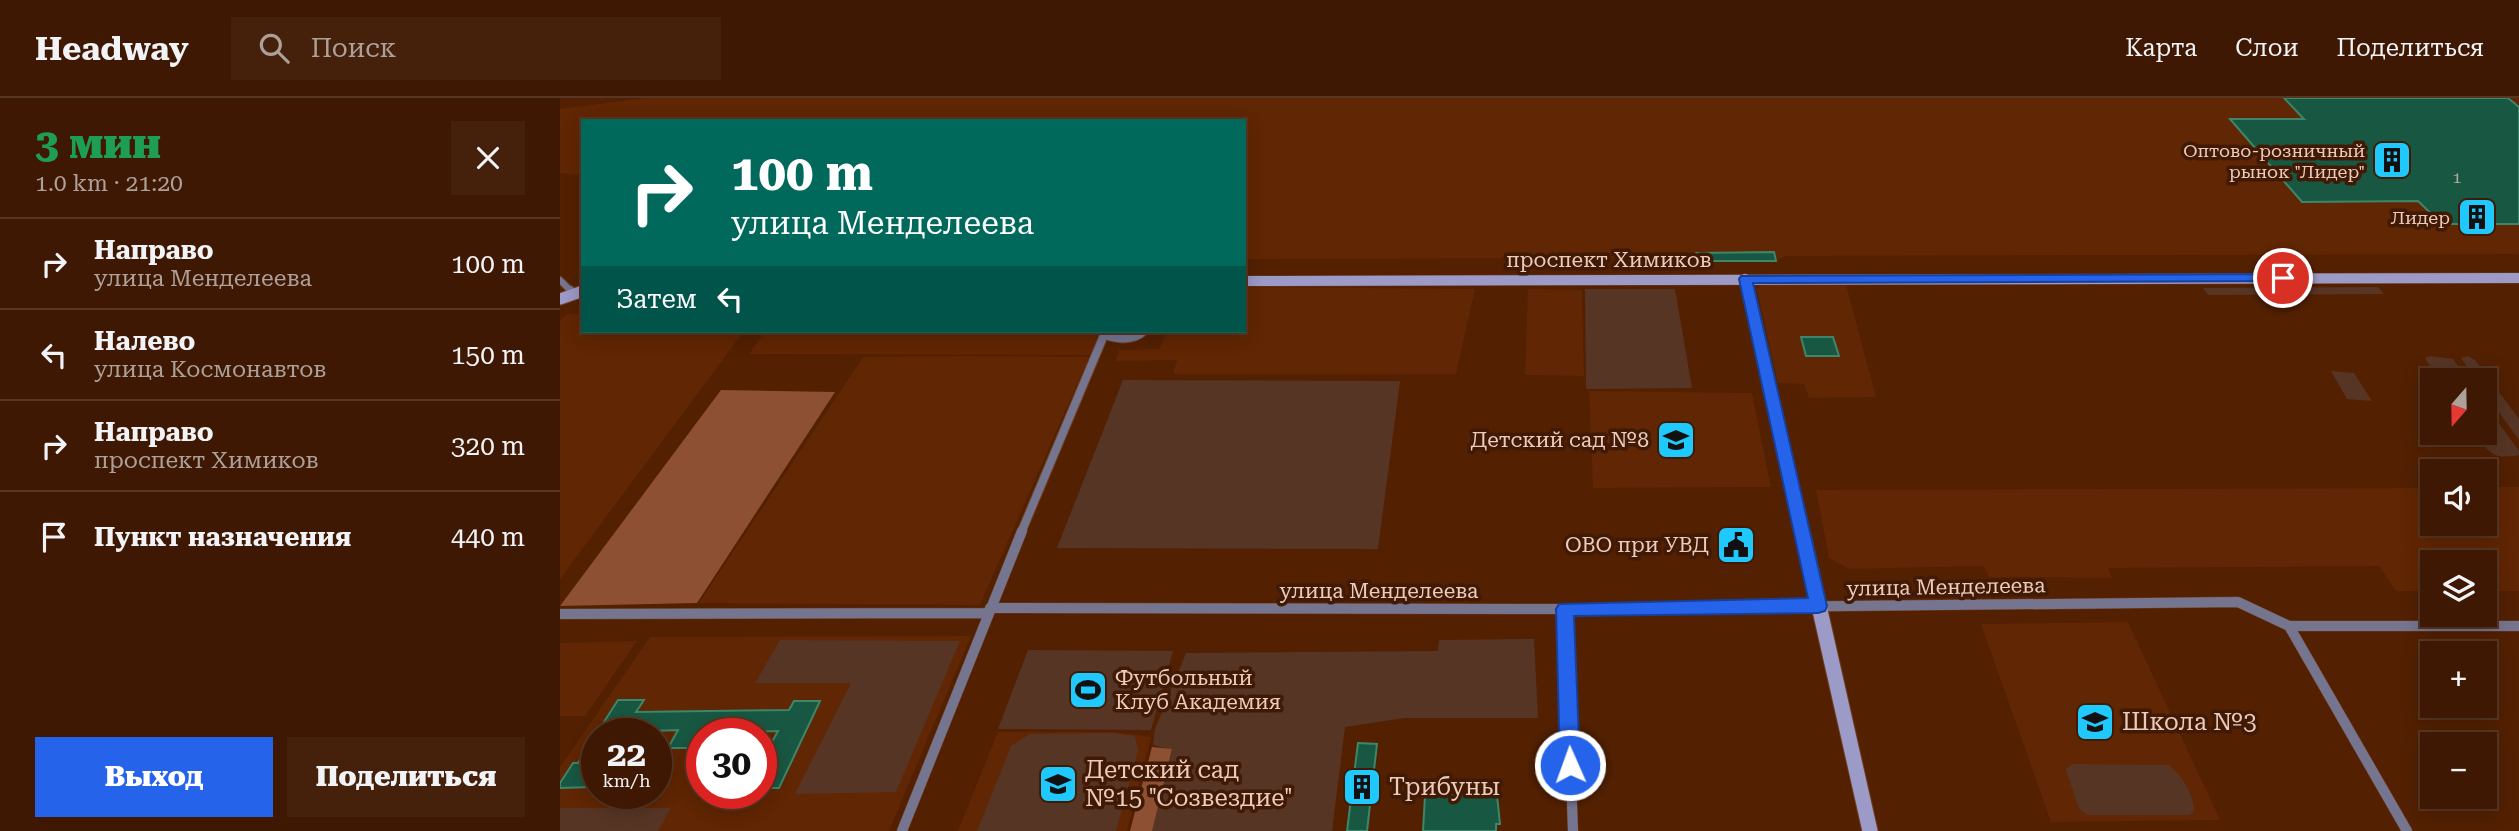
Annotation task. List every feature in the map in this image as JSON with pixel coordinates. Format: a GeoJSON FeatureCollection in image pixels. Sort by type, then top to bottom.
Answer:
{"type":"FeatureCollection","features":[{"type":"Feature","properties":{"kind":"main road","name":"проспект Химиков"},"geometry":{"type":"LineString","coordinates":[[1246,281],[2519,278]]}},
{"type":"Feature","properties":{"kind":"main road"},"geometry":{"type":"LineString","coordinates":[[1745,279],[1870,831]]}},
{"type":"Feature","properties":{"kind":"main road"},"geometry":{"type":"LineString","coordinates":[[560,299],[578,293]]}},
{"type":"Feature","properties":{"kind":"street"},"geometry":{"type":"LineString","coordinates":[[560,279],[578,293]]}},
{"type":"Feature","properties":{"kind":"street"},"geometry":{"type":"LineString","coordinates":[[902,831],[988,610],[1105,333],[1120,340],[1142,333]]}},
{"type":"Feature","properties":{"kind":"street","name":"улица Менделеева"},"geometry":{"type":"LineString","coordinates":[[560,614],[1565,609],[2238,602],[2289,626],[2519,626]]}},
{"type":"Feature","properties":{"kind":"street"},"geometry":{"type":"LineString","coordinates":[[1565,609],[1573,831]]}},
{"type":"Feature","properties":{"kind":"street"},"geometry":{"type":"LineString","coordinates":[[2289,626],[2407,831]]}},
{"type":"Feature","properties":{"kind":"shaded area"},"geometry":{"type":"Polygon","coordinates":[[[646,98],[2519,98],[2519,254],[1785,256],[1776,261],[1774,252],[1620,253],[1624,258],[1246,259],[1246,119],[581,119],[581,176],[560,173],[560,109],[646,98]]]}},
{"type":"Feature","properties":{"kind":"shaded area"},"geometry":{"type":"Polygon","coordinates":[[[1846,284],[1876,397],[1809,398],[1804,384],[1778,383],[1757,289],[1762,285],[1846,284]]]}},
{"type":"Feature","properties":{"kind":"shaded area"},"geometry":{"type":"Polygon","coordinates":[[[1246,287],[1475,289],[1456,374],[1173,374],[1177,360],[1116,361],[1119,350],[1159,349],[1167,333],[1246,333],[1246,287]]]}},
{"type":"Feature","properties":{"kind":"shaded area"},"geometry":{"type":"Polygon","coordinates":[[[2378,287],[2384,294],[2208,295],[2203,288],[2378,287]]]}},
{"type":"Feature","properties":{"kind":"shaded area"},"geometry":{"type":"Polygon","coordinates":[[[1528,289],[1582,290],[1584,376],[1525,375],[1528,289]]]}},
{"type":"Feature","properties":{"kind":"shaded area"},"geometry":{"type":"Polygon","coordinates":[[[1585,289],[1675,289],[1692,388],[1586,389],[1585,289]]]}},
{"type":"Feature","properties":{"kind":"shaded area"},"geometry":{"type":"Polygon","coordinates":[[[567,314],[581,314],[581,333],[743,333],[560,579],[560,320],[567,314]]]}},
{"type":"Feature","properties":{"kind":"shaded area"},"geometry":{"type":"Polygon","coordinates":[[[764,333],[1099,333],[1090,355],[749,354],[764,333]]]}},
{"type":"Feature","properties":{"kind":"shaded area"},"geometry":{"type":"Polygon","coordinates":[[[2468,356],[2481,368],[2468,368],[2461,358],[2468,356]]]}},
{"type":"Feature","properties":{"kind":"shaded area"},"geometry":{"type":"Polygon","coordinates":[[[863,357],[1089,357],[980,605],[699,603],[863,357]]]}},
{"type":"Feature","properties":{"kind":"shaded area"},"geometry":{"type":"Polygon","coordinates":[[[2426,357],[2453,359],[2459,368],[2431,368],[2426,357]]]}},
{"type":"Feature","properties":{"kind":"shaded area"},"geometry":{"type":"Polygon","coordinates":[[[2331,371],[2354,373],[2372,401],[2347,399],[2331,371]]]}},
{"type":"Feature","properties":{"kind":"shaded area"},"geometry":{"type":"Polygon","coordinates":[[[1123,380],[1400,381],[1378,549],[1057,548],[1123,380]]]}},
{"type":"Feature","properties":{"kind":"shaded area"},"geometry":{"type":"Polygon","coordinates":[[[721,390],[835,392],[697,603],[560,606],[721,390]]]}},
{"type":"Feature","properties":{"kind":"shaded area"},"geometry":{"type":"Polygon","coordinates":[[[2497,390],[2519,419],[2519,440],[2497,410],[2497,390]]]}},
{"type":"Feature","properties":{"kind":"shaded area","name":"Детский сад №8"},"geometry":{"type":"Polygon","coordinates":[[[1589,391],[1752,393],[1771,487],[1593,488],[1589,391]]]}},
{"type":"Feature","properties":{"kind":"shaded area"},"geometry":{"type":"Polygon","coordinates":[[[2497,421],[2519,451],[2519,455],[2503,456],[2488,450],[2484,445],[2497,445],[2497,421]]]}},
{"type":"Feature","properties":{"kind":"shaded area"},"geometry":{"type":"Polygon","coordinates":[[[2497,487],[2519,487],[2519,591],[2497,591],[2497,550],[2420,550],[2420,591],[2396,591],[2379,566],[2108,568],[2112,578],[1989,577],[1984,566],[1849,569],[1829,558],[1816,490],[2420,488],[2420,536],[2497,536],[2497,487]]]}},
{"type":"Feature","properties":{"kind":"shaded area","name":"Школа №3"},"geometry":{"type":"Polygon","coordinates":[[[2128,622],[2220,820],[2051,822],[1981,624],[2128,622]]]}},
{"type":"Feature","properties":{"kind":"shaded area"},"geometry":{"type":"Polygon","coordinates":[[[971,636],[889,831],[560,831],[560,767],[581,737],[581,809],[672,809],[672,718],[594,718],[650,637],[971,636]]]}},
{"type":"Feature","properties":{"kind":"shaded area"},"geometry":{"type":"Polygon","coordinates":[[[1534,639],[1538,718],[1404,718],[1345,727],[1332,831],[1151,831],[1172,750],[1153,745],[1155,729],[1186,653],[1438,651],[1439,640],[1534,639]]]}},
{"type":"Feature","properties":{"kind":"shaded area"},"geometry":{"type":"Polygon","coordinates":[[[780,640],[960,641],[896,792],[795,794],[851,683],[755,683],[780,640]]]}},
{"type":"Feature","properties":{"kind":"shaded area"},"geometry":{"type":"Polygon","coordinates":[[[637,641],[585,716],[560,716],[560,643],[637,641]]]}},
{"type":"Feature","properties":{"kind":"shaded area","name":"Футбольный Клуб Академия"},"geometry":{"type":"Polygon","coordinates":[[[1028,650],[1173,651],[1151,730],[998,729],[1028,650]]]}},
{"type":"Feature","properties":{"kind":"shaded area","name":"Детский сад №15 \"Созвездие\""},"geometry":{"type":"Polygon","coordinates":[[[998,732],[1114,732],[1151,737],[1127,831],[958,831],[998,732]]]}},
{"type":"Feature","properties":{"kind":"shaded area","name":"Детский сад №15 \"Созвездие\""},"geometry":{"type":"Polygon","coordinates":[[[1113,733],[1135,736],[1138,751],[1116,831],[977,831],[1011,746],[1030,734],[1113,733]]]}},
{"type":"Feature","properties":{"kind":"shaded area"},"geometry":{"type":"Polygon","coordinates":[[[1152,747],[1172,749],[1152,831],[1130,831],[1152,747]]]}},
{"type":"Feature","properties":{"kind":"shaded area"},"geometry":{"type":"Polygon","coordinates":[[[2073,764],[2168,765],[2186,785],[2194,811],[2190,815],[2088,815],[2079,809],[2067,773],[2066,769],[2073,764]]]}},
{"type":"Feature","properties":{"kind":"shaded area"},"geometry":{"type":"Polygon","coordinates":[[[560,808],[670,809],[658,831],[560,831],[560,808]]]}},
{"type":"Feature","properties":{"kind":"building","name":"Оптово-розничный рынок \"Лидер\""},"geometry":{"type":"Polygon","coordinates":[[[2284,98],[2508,98],[2519,107],[2519,224],[2442,224],[2418,201],[2302,202],[2230,119],[2304,119],[2284,98]]]}},
{"type":"Feature","properties":{"kind":"building"},"geometry":{"type":"Polygon","coordinates":[[[1774,252],[1776,261],[1698,261],[1696,253],[1774,252]]]}},
{"type":"Feature","properties":{"kind":"building"},"geometry":{"type":"Polygon","coordinates":[[[1801,337],[1833,337],[1839,356],[1806,356],[1801,337]]]}},
{"type":"Feature","properties":{"kind":"building"},"geometry":{"type":"Polygon","coordinates":[[[618,700],[644,700],[636,712],[789,710],[794,701],[820,701],[779,788],[777,718],[686,718],[686,748],[672,748],[672,741],[678,730],[672,730],[672,718],[607,718],[618,700]]]}},
{"type":"Feature","properties":{"kind":"building","name":"Трибуны"},"geometry":{"type":"Polygon","coordinates":[[[1358,743],[1377,744],[1367,831],[1347,831],[1358,743]]]}},
{"type":"Feature","properties":{"kind":"building"},"geometry":{"type":"Polygon","coordinates":[[[581,758],[581,787],[560,788],[560,783],[573,763],[578,763],[581,758]]]}},
{"type":"Feature","properties":{"kind":"building"},"geometry":{"type":"Polygon","coordinates":[[[1497,795],[1500,824],[1496,824],[1496,831],[1423,831],[1425,796],[1497,795]]]}},
{"type":"Feature","properties":{"kind":"place","name":"Оптово-розничный рынок \"Лидер\""},"geometry":{"type":"Point","coordinates":[2392,160]}},
{"type":"Feature","properties":{"kind":"place","name":"Лидер"},"geometry":{"type":"Point","coordinates":[2477,217]}},
{"type":"Feature","properties":{"kind":"place","name":"Детский сад №8"},"geometry":{"type":"Point","coordinates":[1676,440]}},
{"type":"Feature","properties":{"kind":"place","name":"ОВО при УВД"},"geometry":{"type":"Point","coordinates":[1736,545]}},
{"type":"Feature","properties":{"kind":"place","name":"Футбольный Клуб Академия"},"geometry":{"type":"Point","coordinates":[1088,690]}},
{"type":"Feature","properties":{"kind":"place","name":"Школа №3"},"geometry":{"type":"Point","coordinates":[2095,722]}},
{"type":"Feature","properties":{"kind":"place","name":"Детский сад №15 \"Созвездие\""},"geometry":{"type":"Point","coordinates":[1058,784]}},
{"type":"Feature","properties":{"kind":"place","name":"Трибуны"},"geometry":{"type":"Point","coordinates":[1362,787]}},
{"type":"Feature","properties":{"kind":"route"},"geometry":{"type":"LineString","coordinates":[[1570,765],[1565,609],[1818,606],[1745,279],[2283,278]]}}]}
